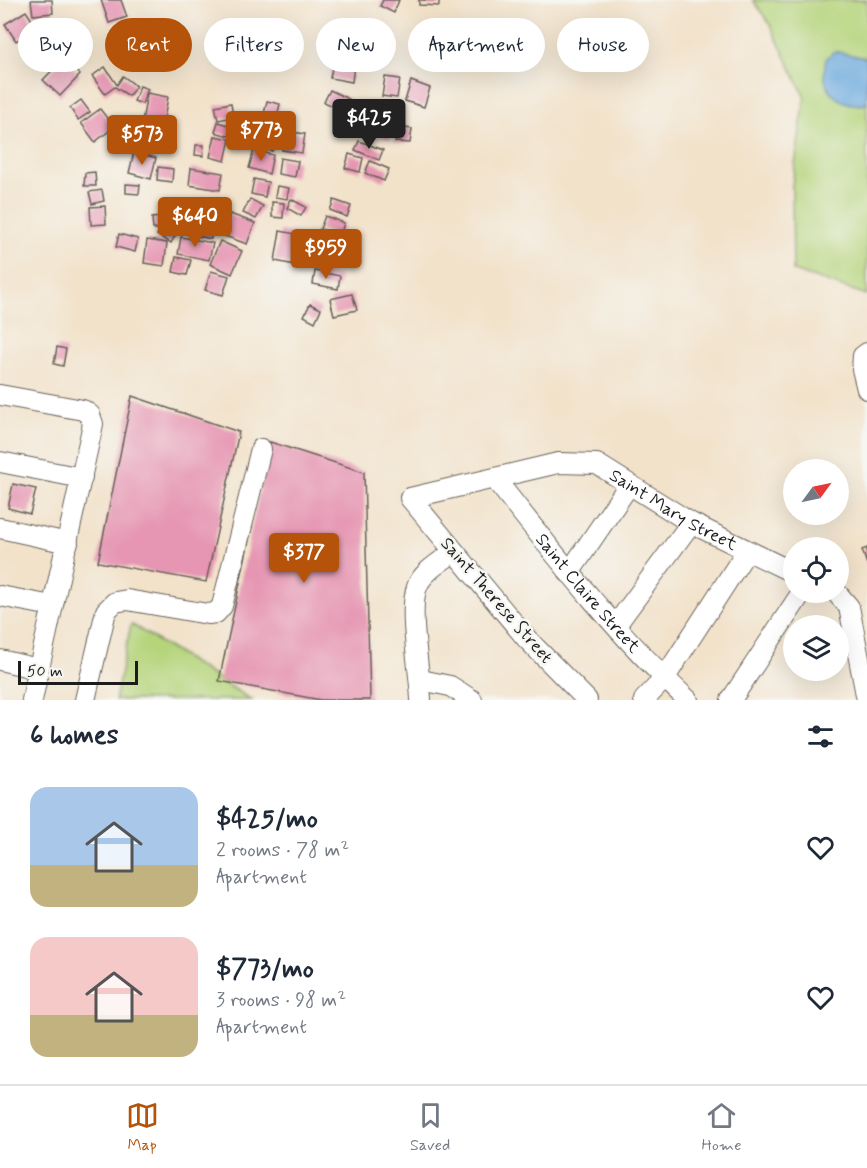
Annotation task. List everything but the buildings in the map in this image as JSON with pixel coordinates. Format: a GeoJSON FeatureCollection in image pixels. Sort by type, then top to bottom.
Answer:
{"type":"FeatureCollection","features":[{"type":"Feature","properties":{"kind":"street"},"geometry":{"type":"LineString","coordinates":[[867,353],[863,356],[862,369],[867,389]]}},
{"type":"Feature","properties":{"kind":"street"},"geometry":{"type":"LineString","coordinates":[[0,395],[83,410],[90,415],[93,424],[32,700]]}},
{"type":"Feature","properties":{"kind":"street"},"geometry":{"type":"LineString","coordinates":[[85,700],[106,610],[115,602],[127,600],[208,614],[216,613],[222,606],[261,449]]}},
{"type":"Feature","properties":{"kind":"street"},"geometry":{"type":"LineString","coordinates":[[0,462],[82,478]]}},
{"type":"Feature","properties":{"kind":"street","name":"Saint Mary Street"},"geometry":{"type":"LineString","coordinates":[[410,498],[558,463],[597,464],[691,523],[783,568]]}},
{"type":"Feature","properties":{"kind":"street","name":"Saint Claire Street"},"geometry":{"type":"LineString","coordinates":[[495,479],[569,573],[664,679],[688,700]]}},
{"type":"Feature","properties":{"kind":"street"},"geometry":{"type":"LineString","coordinates":[[569,573],[629,485]]}},
{"type":"Feature","properties":{"kind":"street","name":"Saint Therese Street"},"geometry":{"type":"LineString","coordinates":[[410,498],[527,639],[587,700]]}},
{"type":"Feature","properties":{"kind":"street"},"geometry":{"type":"LineString","coordinates":[[616,625],[691,523]]}},
{"type":"Feature","properties":{"kind":"street"},"geometry":{"type":"LineString","coordinates":[[0,528],[68,543]]}},
{"type":"Feature","properties":{"kind":"street"},"geometry":{"type":"LineString","coordinates":[[421,700],[414,605],[417,586],[428,572],[454,552]]}},
{"type":"Feature","properties":{"kind":"street"},"geometry":{"type":"LineString","coordinates":[[644,700],[664,679],[746,552]]}},
{"type":"Feature","properties":{"kind":"street"},"geometry":{"type":"LineString","coordinates":[[0,596],[52,606]]}},
{"type":"Feature","properties":{"kind":"street"},"geometry":{"type":"LineString","coordinates":[[731,700],[795,603]]}},
{"type":"Feature","properties":{"kind":"street"},"geometry":{"type":"LineString","coordinates":[[846,603],[849,607],[867,700]]}},
{"type":"Feature","properties":{"kind":"street"},"geometry":{"type":"LineString","coordinates":[[0,660],[38,669]]}},
{"type":"Feature","properties":{"kind":"street"},"geometry":{"type":"LineString","coordinates":[[421,680],[450,686],[472,700]]}},
{"type":"Feature","properties":{"kind":"green space"},"geometry":{"type":"Polygon","coordinates":[[[753,0],[867,0],[867,295],[793,271],[792,185],[805,97],[769,23],[753,0]]]}},
{"type":"Feature","properties":{"kind":"green space"},"geometry":{"type":"Polygon","coordinates":[[[131,624],[252,700],[115,700],[131,624]]]}},
{"type":"Feature","properties":{"kind":"water"},"geometry":{"type":"Polygon","coordinates":[[[834,51],[867,58],[867,104],[847,103],[830,92],[824,69],[826,59],[834,51]]]}}]}
